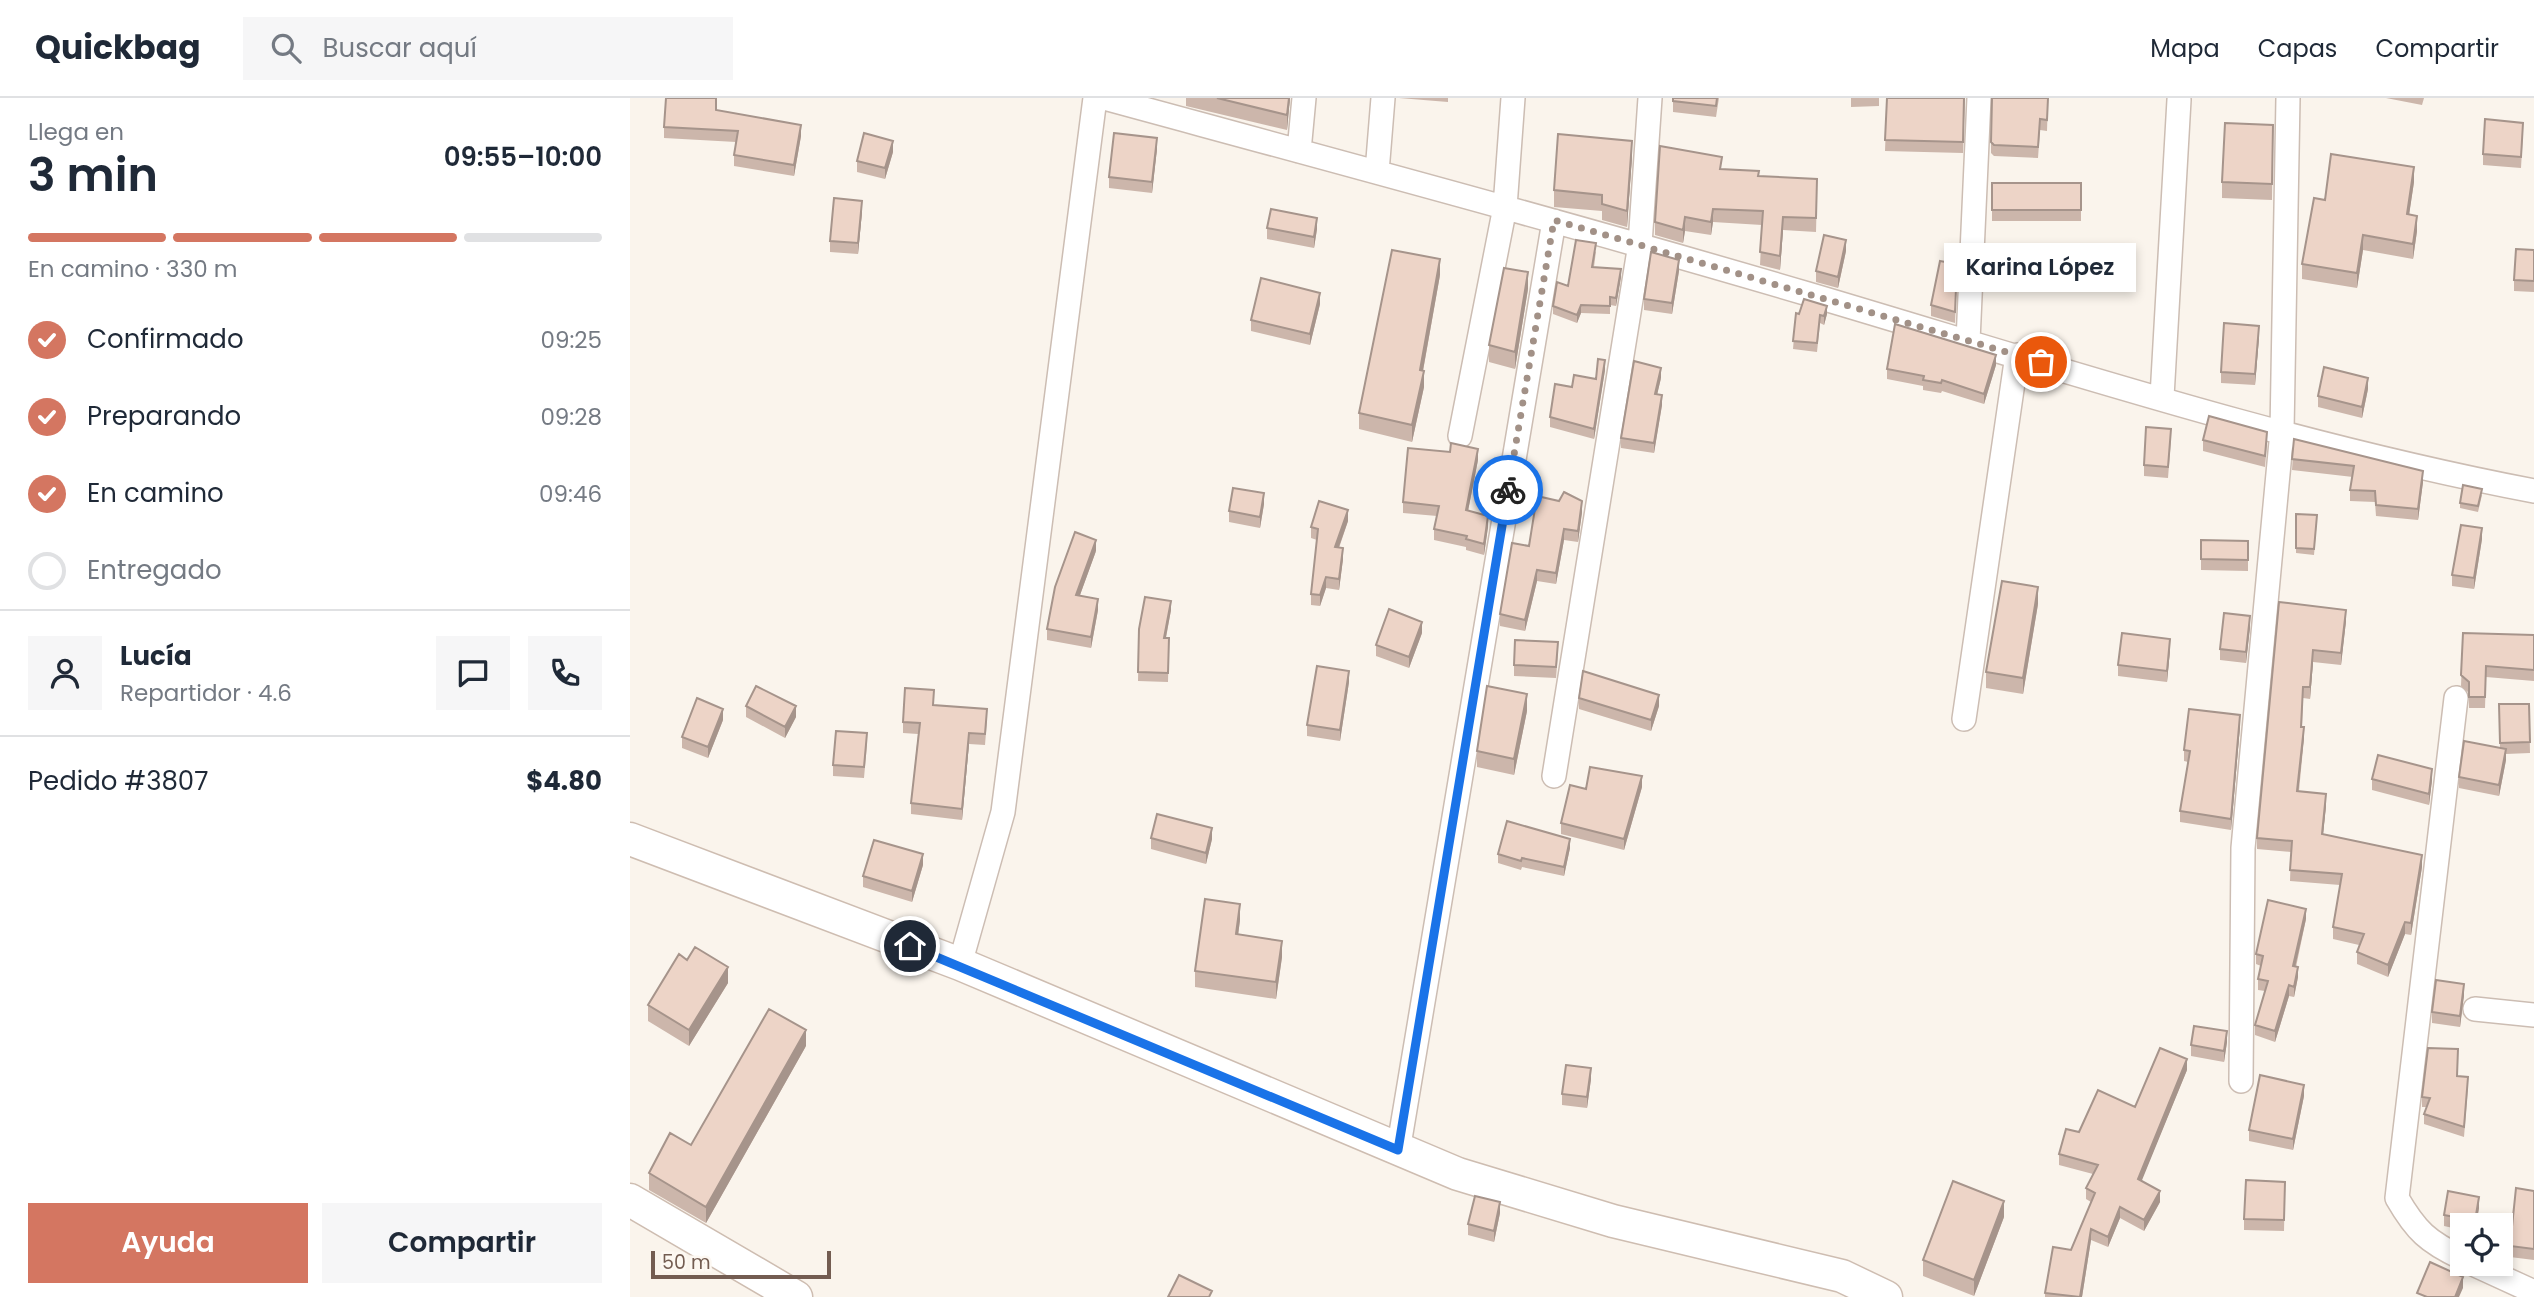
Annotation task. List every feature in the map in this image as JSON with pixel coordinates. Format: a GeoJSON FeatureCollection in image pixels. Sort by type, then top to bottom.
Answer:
{"type":"FeatureCollection","features":[{"type":"Feature","properties":{"kind":"street"},"geometry":{"type":"LineString","coordinates":[[960,964],[1003,812],[1095,98]]}},
{"type":"Feature","properties":{"kind":"street"},"geometry":{"type":"LineString","coordinates":[[1104,98],[1640,244],[2282,431],[2447,474],[2534,491]]}},
{"type":"Feature","properties":{"kind":"street"},"geometry":{"type":"LineString","coordinates":[[1299,151],[1304,98]]}},
{"type":"Feature","properties":{"kind":"street"},"geometry":{"type":"LineString","coordinates":[[1377,172],[1383,98]]}},
{"type":"Feature","properties":{"kind":"street"},"geometry":{"type":"LineString","coordinates":[[1460,436],[1505,207],[1513,98]]}},
{"type":"Feature","properties":{"kind":"street"},"geometry":{"type":"LineString","coordinates":[[1554,776],[1640,244],[1650,98]]}},
{"type":"Feature","properties":{"kind":"street"},"geometry":{"type":"LineString","coordinates":[[1968,341],[1979,98]]}},
{"type":"Feature","properties":{"kind":"street"},"geometry":{"type":"LineString","coordinates":[[2241,1081],[2243,848],[2282,431],[2288,98]]}},
{"type":"Feature","properties":{"kind":"street"},"geometry":{"type":"LineString","coordinates":[[2162,397],[2179,100]]}},
{"type":"Feature","properties":{"kind":"street"},"geometry":{"type":"LineString","coordinates":[[1398,1150],[1554,220]]}},
{"type":"Feature","properties":{"kind":"street"},"geometry":{"type":"LineString","coordinates":[[1964,719],[2017,355]]}},
{"type":"Feature","properties":{"kind":"street"},"geometry":{"type":"LineString","coordinates":[[2450,1253],[2433,1245],[2412,1224],[2397,1198],[2456,698]]}},
{"type":"Feature","properties":{"kind":"street"},"geometry":{"type":"LineString","coordinates":[[630,839],[960,964],[1458,1174],[1613,1221],[1842,1276],[1886,1297]]}},
{"type":"Feature","properties":{"kind":"street"},"geometry":{"type":"LineString","coordinates":[[2475,1010],[2534,1015]]}},
{"type":"Feature","properties":{"kind":"street"},"geometry":{"type":"LineString","coordinates":[[630,1200],[796,1297]]}},
{"type":"Feature","properties":{"kind":"street"},"geometry":{"type":"LineString","coordinates":[[2499,1276],[2534,1292]]}},
{"type":"Feature","properties":{"kind":"building"},"geometry":{"type":"Polygon","coordinates":[[[666,98],[716,98],[716,110],[801,125],[794,165],[734,155],[738,131],[664,127],[666,98]]]}},
{"type":"Feature","properties":{"kind":"building"},"geometry":{"type":"Polygon","coordinates":[[[1217,98],[1289,98],[1287,115],[1217,98]]]}},
{"type":"Feature","properties":{"kind":"building"},"geometry":{"type":"Polygon","coordinates":[[[1673,98],[1717,98],[1716,106],[1673,101],[1673,98]]]}},
{"type":"Feature","properties":{"kind":"building"},"geometry":{"type":"Polygon","coordinates":[[[1887,98],[1964,98],[1963,142],[1885,140],[1887,98]]]}},
{"type":"Feature","properties":{"kind":"building"},"geometry":{"type":"Polygon","coordinates":[[[1992,98],[2048,98],[2047,120],[2040,119],[2038,147],[1994,145],[1991,142],[1992,98]]]}},
{"type":"Feature","properties":{"kind":"building"},"geometry":{"type":"Polygon","coordinates":[[[2485,119],[2523,123],[2521,157],[2483,154],[2485,119]]]}},
{"type":"Feature","properties":{"kind":"building"},"geometry":{"type":"Polygon","coordinates":[[[2225,123],[2273,125],[2272,184],[2222,182],[2225,123]]]}},
{"type":"Feature","properties":{"kind":"building"},"geometry":{"type":"Polygon","coordinates":[[[864,133],[893,141],[885,168],[857,161],[864,133]]]}},
{"type":"Feature","properties":{"kind":"building"},"geometry":{"type":"Polygon","coordinates":[[[1114,133],[1157,138],[1152,182],[1109,177],[1114,133]]]}},
{"type":"Feature","properties":{"kind":"building"},"geometry":{"type":"Polygon","coordinates":[[[1558,134],[1632,141],[1627,211],[1602,204],[1602,195],[1554,190],[1558,134]]]}},
{"type":"Feature","properties":{"kind":"building"},"geometry":{"type":"Polygon","coordinates":[[[1660,146],[1722,157],[1720,169],[1759,171],[1758,176],[1817,179],[1816,218],[1783,217],[1780,256],[1760,252],[1763,211],[1713,209],[1711,222],[1685,217],[1683,230],[1655,222],[1660,146]]]}},
{"type":"Feature","properties":{"kind":"building"},"geometry":{"type":"Polygon","coordinates":[[[2331,154],[2414,167],[2407,214],[2417,216],[2413,244],[2363,235],[2357,273],[2302,264],[2314,198],[2325,200],[2331,154]]]}},
{"type":"Feature","properties":{"kind":"building"},"geometry":{"type":"Polygon","coordinates":[[[1992,183],[2081,183],[2081,210],[1992,210],[1992,183]]]}},
{"type":"Feature","properties":{"kind":"building"},"geometry":{"type":"Polygon","coordinates":[[[834,198],[862,201],[858,243],[830,241],[834,198]]]}},
{"type":"Feature","properties":{"kind":"building"},"geometry":{"type":"Polygon","coordinates":[[[1271,209],[1317,218],[1314,237],[1267,228],[1271,209]]]}},
{"type":"Feature","properties":{"kind":"building"},"geometry":{"type":"Polygon","coordinates":[[[1824,235],[1846,240],[1838,277],[1816,271],[1824,235]]]}},
{"type":"Feature","properties":{"kind":"building"},"geometry":{"type":"Polygon","coordinates":[[[1576,240],[1596,243],[1592,267],[1621,269],[1616,298],[1610,297],[1610,306],[1581,305],[1577,315],[1553,306],[1557,282],[1568,286],[1576,240]]]}},
{"type":"Feature","properties":{"kind":"building"},"geometry":{"type":"Polygon","coordinates":[[[2516,249],[2534,250],[2534,281],[2514,280],[2516,249]]]}},
{"type":"Feature","properties":{"kind":"building"},"geometry":{"type":"Polygon","coordinates":[[[1392,250],[1440,259],[1420,370],[1424,371],[1412,425],[1359,413],[1392,250]]]}},
{"type":"Feature","properties":{"kind":"building"},"geometry":{"type":"Polygon","coordinates":[[[1651,252],[1679,260],[1672,303],[1644,299],[1651,252]]]}},
{"type":"Feature","properties":{"kind":"building"},"geometry":{"type":"Polygon","coordinates":[[[1940,261],[1957,264],[1955,312],[1931,305],[1940,261]]]}},
{"type":"Feature","properties":{"kind":"building"},"geometry":{"type":"Polygon","coordinates":[[[1504,268],[1528,272],[1515,352],[1489,345],[1504,268]]]}},
{"type":"Feature","properties":{"kind":"building"},"geometry":{"type":"Polygon","coordinates":[[[1261,278],[1320,293],[1310,334],[1251,320],[1261,278]]]}},
{"type":"Feature","properties":{"kind":"building"},"geometry":{"type":"Polygon","coordinates":[[[1804,299],[1827,306],[1824,316],[1820,315],[1817,343],[1793,341],[1796,313],[1799,314],[1804,299]]]}},
{"type":"Feature","properties":{"kind":"building"},"geometry":{"type":"Polygon","coordinates":[[[2224,323],[2259,326],[2255,374],[2221,372],[2224,323]]]}},
{"type":"Feature","properties":{"kind":"building"},"geometry":{"type":"Polygon","coordinates":[[[1895,324],[1996,355],[1984,394],[1942,380],[1941,383],[1923,380],[1924,376],[1887,369],[1895,324]]]}},
{"type":"Feature","properties":{"kind":"building"},"geometry":{"type":"Polygon","coordinates":[[[1598,359],[1605,360],[1594,429],[1550,417],[1555,384],[1572,387],[1574,375],[1596,379],[1598,359]]]}},
{"type":"Feature","properties":{"kind":"building"},"geometry":{"type":"Polygon","coordinates":[[[1634,361],[1661,368],[1655,394],[1662,395],[1654,443],[1621,438],[1634,361]]]}},
{"type":"Feature","properties":{"kind":"building"},"geometry":{"type":"Polygon","coordinates":[[[2324,367],[2368,378],[2362,407],[2318,396],[2324,367]]]}},
{"type":"Feature","properties":{"kind":"building"},"geometry":{"type":"Polygon","coordinates":[[[2209,416],[2267,432],[2265,456],[2203,440],[2209,416]]]}},
{"type":"Feature","properties":{"kind":"building"},"geometry":{"type":"Polygon","coordinates":[[[2146,427],[2171,429],[2168,467],[2144,465],[2146,427]]]}},
{"type":"Feature","properties":{"kind":"building"},"geometry":{"type":"Polygon","coordinates":[[[2294,439],[2423,471],[2418,509],[2376,505],[2375,491],[2350,490],[2354,466],[2292,459],[2294,439]]]}},
{"type":"Feature","properties":{"kind":"building"},"geometry":{"type":"Polygon","coordinates":[[[1451,443],[1478,449],[1466,510],[1488,516],[1484,544],[1466,539],[1467,536],[1434,529],[1439,506],[1403,502],[1408,448],[1450,452],[1451,443]]]}},
{"type":"Feature","properties":{"kind":"building"},"geometry":{"type":"Polygon","coordinates":[[[2463,485],[2482,489],[2478,506],[2460,503],[2463,485]]]}},
{"type":"Feature","properties":{"kind":"building"},"geometry":{"type":"Polygon","coordinates":[[[1233,488],[1264,493],[1260,517],[1229,511],[1233,488]]]}},
{"type":"Feature","properties":{"kind":"building"},"geometry":{"type":"Polygon","coordinates":[[[1564,492],[1582,501],[1578,531],[1564,529],[1556,573],[1537,570],[1525,620],[1500,614],[1512,543],[1529,546],[1537,496],[1559,501],[1564,492]]]}},
{"type":"Feature","properties":{"kind":"building"},"geometry":{"type":"Polygon","coordinates":[[[1319,501],[1348,510],[1335,547],[1343,548],[1339,579],[1326,577],[1320,595],[1311,594],[1318,529],[1311,527],[1319,501]]]}},
{"type":"Feature","properties":{"kind":"building"},"geometry":{"type":"Polygon","coordinates":[[[2296,514],[2317,515],[2314,549],[2296,548],[2296,514]]]}},
{"type":"Feature","properties":{"kind":"building"},"geometry":{"type":"Polygon","coordinates":[[[2461,525],[2482,528],[2474,578],[2452,575],[2461,525]]]}},
{"type":"Feature","properties":{"kind":"building"},"geometry":{"type":"Polygon","coordinates":[[[1075,532],[1096,540],[1076,595],[1098,599],[1091,637],[1047,629],[1055,587],[1075,532]]]}},
{"type":"Feature","properties":{"kind":"building"},"geometry":{"type":"Polygon","coordinates":[[[2201,540],[2248,541],[2248,560],[2201,559],[2201,540]]]}},
{"type":"Feature","properties":{"kind":"building"},"geometry":{"type":"Polygon","coordinates":[[[2002,581],[2038,587],[2023,678],[1986,672],[2002,581]]]}},
{"type":"Feature","properties":{"kind":"building"},"geometry":{"type":"Polygon","coordinates":[[[1145,597],[1171,601],[1164,638],[1169,638],[1168,673],[1138,672],[1139,629],[1145,597]]]}},
{"type":"Feature","properties":{"kind":"building"},"geometry":{"type":"Polygon","coordinates":[[[2279,602],[2346,610],[2341,653],[2313,650],[2310,687],[2303,687],[2301,727],[2304,727],[2297,791],[2326,794],[2322,834],[2422,855],[2411,923],[2405,922],[2388,965],[2357,952],[2364,934],[2333,927],[2342,874],[2290,870],[2292,841],[2257,838],[2279,602]]]}},
{"type":"Feature","properties":{"kind":"building"},"geometry":{"type":"Polygon","coordinates":[[[1389,609],[1422,622],[1409,657],[1376,645],[1389,609]]]}},
{"type":"Feature","properties":{"kind":"building"},"geometry":{"type":"Polygon","coordinates":[[[2224,613],[2250,616],[2246,652],[2220,649],[2224,613]]]}},
{"type":"Feature","properties":{"kind":"building"},"geometry":{"type":"Polygon","coordinates":[[[2122,633],[2170,639],[2167,671],[2118,665],[2122,633]]]}},
{"type":"Feature","properties":{"kind":"building"},"geometry":{"type":"Polygon","coordinates":[[[2463,633],[2534,635],[2534,670],[2486,666],[2485,697],[2469,697],[2469,682],[2461,675],[2463,633]]]}},
{"type":"Feature","properties":{"kind":"building"},"geometry":{"type":"Polygon","coordinates":[[[1515,640],[1558,642],[1556,667],[1514,665],[1515,640]]]}},
{"type":"Feature","properties":{"kind":"building"},"geometry":{"type":"Polygon","coordinates":[[[1317,666],[1349,671],[1340,730],[1307,725],[1317,666]]]}},
{"type":"Feature","properties":{"kind":"building"},"geometry":{"type":"Polygon","coordinates":[[[1583,671],[1659,695],[1651,720],[1579,698],[1583,671]]]}},
{"type":"Feature","properties":{"kind":"building"},"geometry":{"type":"Polygon","coordinates":[[[756,686],[796,706],[785,727],[746,706],[756,686]]]}},
{"type":"Feature","properties":{"kind":"building"},"geometry":{"type":"Polygon","coordinates":[[[1487,686],[1527,694],[1514,759],[1477,751],[1487,686]]]}},
{"type":"Feature","properties":{"kind":"building"},"geometry":{"type":"Polygon","coordinates":[[[905,688],[934,690],[933,705],[987,709],[985,734],[969,733],[962,809],[911,803],[920,723],[903,722],[905,688]]]}},
{"type":"Feature","properties":{"kind":"building"},"geometry":{"type":"Polygon","coordinates":[[[697,698],[723,709],[708,747],[682,737],[697,698]]]}},
{"type":"Feature","properties":{"kind":"building"},"geometry":{"type":"Polygon","coordinates":[[[2499,704],[2529,704],[2530,742],[2500,743],[2499,704]]]}},
{"type":"Feature","properties":{"kind":"building"},"geometry":{"type":"Polygon","coordinates":[[[2189,709],[2240,715],[2231,819],[2180,811],[2190,751],[2184,750],[2189,709]]]}},
{"type":"Feature","properties":{"kind":"building"},"geometry":{"type":"Polygon","coordinates":[[[836,731],[867,733],[864,767],[833,765],[836,731]]]}},
{"type":"Feature","properties":{"kind":"building"},"geometry":{"type":"Polygon","coordinates":[[[2464,741],[2506,749],[2499,785],[2459,777],[2464,741]]]}},
{"type":"Feature","properties":{"kind":"building"},"geometry":{"type":"Polygon","coordinates":[[[2378,755],[2432,769],[2429,794],[2372,779],[2378,755]]]}},
{"type":"Feature","properties":{"kind":"building"},"geometry":{"type":"Polygon","coordinates":[[[1590,767],[1642,776],[1624,839],[1561,823],[1570,785],[1586,789],[1590,767]]]}},
{"type":"Feature","properties":{"kind":"building"},"geometry":{"type":"Polygon","coordinates":[[[1157,814],[1212,828],[1206,853],[1151,838],[1157,814]]]}},
{"type":"Feature","properties":{"kind":"building"},"geometry":{"type":"Polygon","coordinates":[[[1507,821],[1570,839],[1564,867],[1522,858],[1521,861],[1498,854],[1507,821]]]}},
{"type":"Feature","properties":{"kind":"building"},"geometry":{"type":"Polygon","coordinates":[[[874,840],[923,854],[912,891],[863,876],[874,840]]]}},
{"type":"Feature","properties":{"kind":"building"},"geometry":{"type":"Polygon","coordinates":[[[1205,899],[1240,904],[1236,934],[1282,941],[1276,982],[1195,971],[1205,899]]]}},
{"type":"Feature","properties":{"kind":"building"},"geometry":{"type":"Polygon","coordinates":[[[2268,900],[2306,909],[2293,966],[2298,967],[2294,987],[2289,985],[2275,1031],[2255,1025],[2268,981],[2258,979],[2263,956],[2256,954],[2268,900]]]}},
{"type":"Feature","properties":{"kind":"building"},"geometry":{"type":"Polygon","coordinates":[[[695,947],[728,967],[689,1030],[648,1005],[679,954],[687,960],[695,947]]]}},
{"type":"Feature","properties":{"kind":"building"},"geometry":{"type":"Polygon","coordinates":[[[2436,980],[2464,984],[2460,1016],[2432,1012],[2436,980]]]}},
{"type":"Feature","properties":{"kind":"building"},"geometry":{"type":"Polygon","coordinates":[[[769,1009],[806,1030],[706,1207],[649,1173],[670,1133],[691,1145],[769,1009]]]}},
{"type":"Feature","properties":{"kind":"building"},"geometry":{"type":"Polygon","coordinates":[[[2194,1026],[2227,1031],[2224,1051],[2191,1045],[2194,1026]]]}},
{"type":"Feature","properties":{"kind":"building"},"geometry":{"type":"Polygon","coordinates":[[[2160,1048],[2187,1059],[2138,1179],[2160,1191],[2144,1220],[2120,1207],[2108,1237],[2091,1229],[2080,1297],[2045,1293],[2053,1247],[2071,1250],[2095,1193],[2086,1188],[2098,1165],[2059,1154],[2066,1129],[2079,1132],[2098,1090],[2135,1107],[2160,1048]]]}},
{"type":"Feature","properties":{"kind":"building"},"geometry":{"type":"Polygon","coordinates":[[[2428,1048],[2458,1049],[2457,1076],[2468,1077],[2464,1127],[2424,1114],[2430,1098],[2422,1097],[2428,1048]]]}},
{"type":"Feature","properties":{"kind":"building"},"geometry":{"type":"Polygon","coordinates":[[[1566,1065],[1591,1068],[1587,1097],[1562,1094],[1566,1065]]]}},
{"type":"Feature","properties":{"kind":"building"},"geometry":{"type":"Polygon","coordinates":[[[2260,1075],[2304,1085],[2293,1139],[2249,1130],[2260,1075]]]}},
{"type":"Feature","properties":{"kind":"building"},"geometry":{"type":"Polygon","coordinates":[[[2246,1180],[2285,1182],[2284,1220],[2244,1219],[2246,1180]]]}},
{"type":"Feature","properties":{"kind":"building"},"geometry":{"type":"Polygon","coordinates":[[[1953,1181],[2004,1201],[1974,1280],[1923,1260],[1953,1181]]]}},
{"type":"Feature","properties":{"kind":"building"},"geometry":{"type":"Polygon","coordinates":[[[2516,1188],[2534,1191],[2534,1249],[2513,1246],[2516,1188]]]}},
{"type":"Feature","properties":{"kind":"building"},"geometry":{"type":"Polygon","coordinates":[[[2448,1191],[2479,1197],[2476,1213],[2444,1215],[2448,1191]]]}},
{"type":"Feature","properties":{"kind":"building"},"geometry":{"type":"Polygon","coordinates":[[[1475,1196],[1500,1202],[1494,1231],[1468,1224],[1475,1196]]]}},
{"type":"Feature","properties":{"kind":"building"},"geometry":{"type":"Polygon","coordinates":[[[2430,1262],[2450,1271],[2450,1276],[2463,1277],[2455,1297],[2427,1297],[2417,1293],[2430,1262]]]}},
{"type":"Feature","properties":{"kind":"building"},"geometry":{"type":"Polygon","coordinates":[[[1179,1275],[1212,1291],[1209,1297],[1168,1297],[1179,1275]]]}},
{"type":"Feature","properties":{"kind":"way so far"},"geometry":{"type":"LineString","coordinates":[[1508,490],[1554,220],[2041,362]]}},
{"type":"Feature","properties":{"kind":"place","name":"Karina López"},"geometry":{"type":"Point","coordinates":[2041,362]}},
{"type":"Feature","properties":{"kind":"route"},"geometry":{"type":"LineString","coordinates":[[910,946],[960,964],[1398,1150],[1508,490]]}}]}
